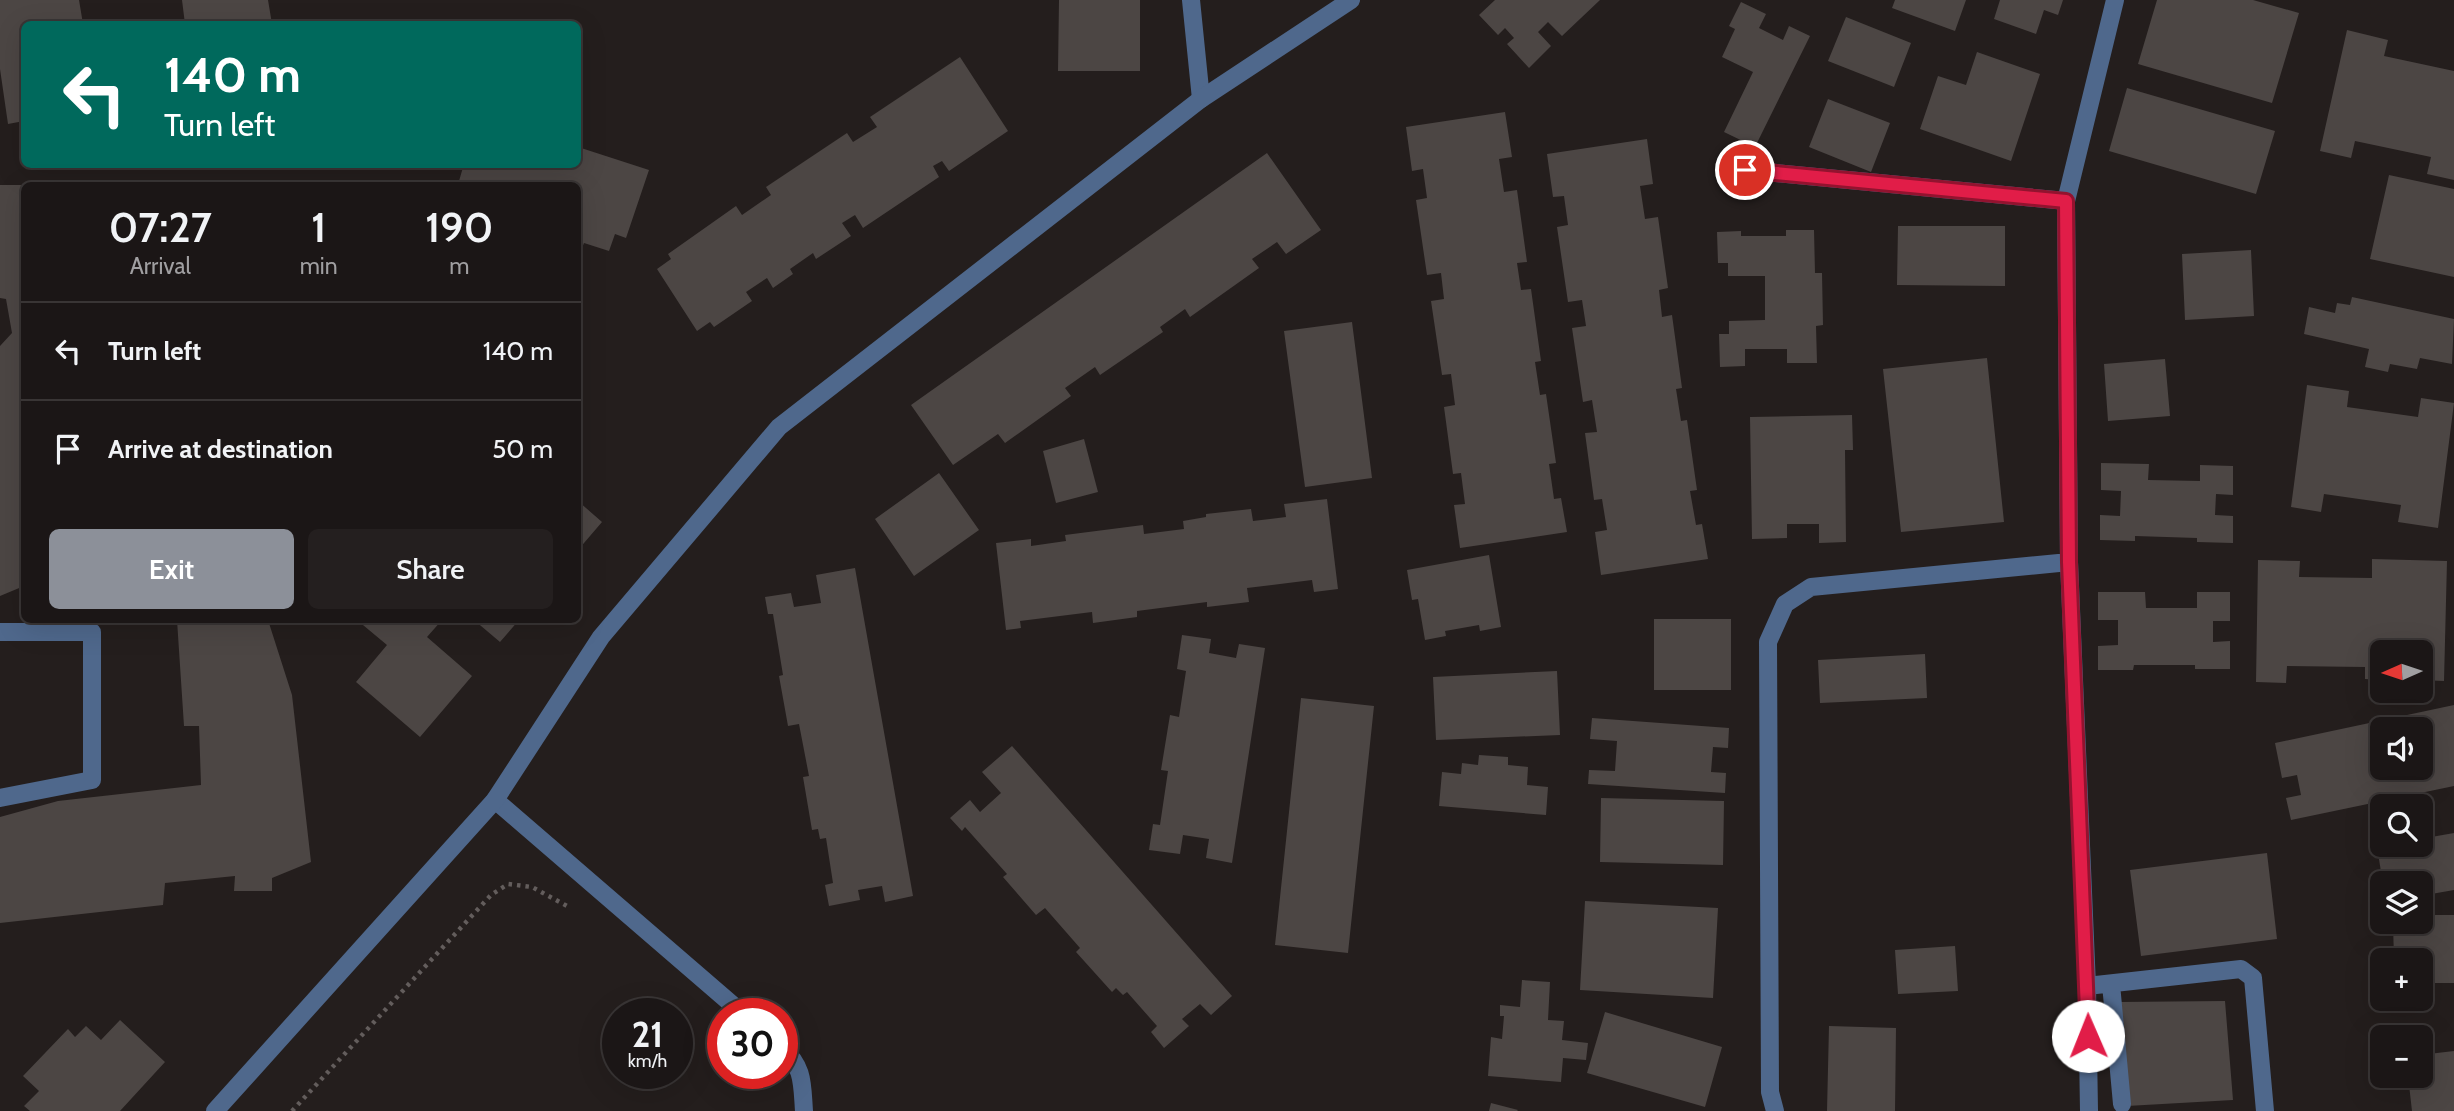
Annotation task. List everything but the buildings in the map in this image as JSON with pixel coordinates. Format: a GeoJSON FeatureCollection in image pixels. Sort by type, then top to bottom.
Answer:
{"type":"FeatureCollection","features":[{"type":"Feature","properties":{"kind":"street"},"geometry":{"type":"LineString","coordinates":[[1191,0],[1201,100]]}},
{"type":"Feature","properties":{"kind":"street"},"geometry":{"type":"LineString","coordinates":[[215,1111],[495,800],[601,637],[779,427],[1201,100],[1351,0]]}},
{"type":"Feature","properties":{"kind":"street"},"geometry":{"type":"LineString","coordinates":[[2089,1111],[2087,986],[2069,562],[2066,201],[2115,0]]}},
{"type":"Feature","properties":{"kind":"street"},"geometry":{"type":"LineString","coordinates":[[1745,170],[2066,201]]}},
{"type":"Feature","properties":{"kind":"street"},"geometry":{"type":"LineString","coordinates":[[1775,1111],[1770,1091],[1768,642],[1785,604],[1811,587],[2069,562]]}},
{"type":"Feature","properties":{"kind":"street"},"geometry":{"type":"LineString","coordinates":[[0,632],[92,632],[92,780],[0,799]]}},
{"type":"Feature","properties":{"kind":"street"},"geometry":{"type":"LineString","coordinates":[[495,800],[725,998]]}},
{"type":"Feature","properties":{"kind":"street"},"geometry":{"type":"LineString","coordinates":[[2087,986],[2241,969],[2253,978],[2265,1111]]}},
{"type":"Feature","properties":{"kind":"street"},"geometry":{"type":"LineString","coordinates":[[2110,984],[2122,1104]]}},
{"type":"Feature","properties":{"kind":"street"},"geometry":{"type":"LineString","coordinates":[[798,1069],[802,1082],[804,1111]]}},
{"type":"Feature","properties":{"kind":"path"},"geometry":{"type":"LineString","coordinates":[[292,1111],[491,894],[508,884],[532,887],[556,898],[576,912]]}},
{"type":"Feature","properties":{"kind":"route"},"geometry":{"type":"LineString","coordinates":[[1745,170],[2066,201],[2069,562],[2088,1036]]}}]}
